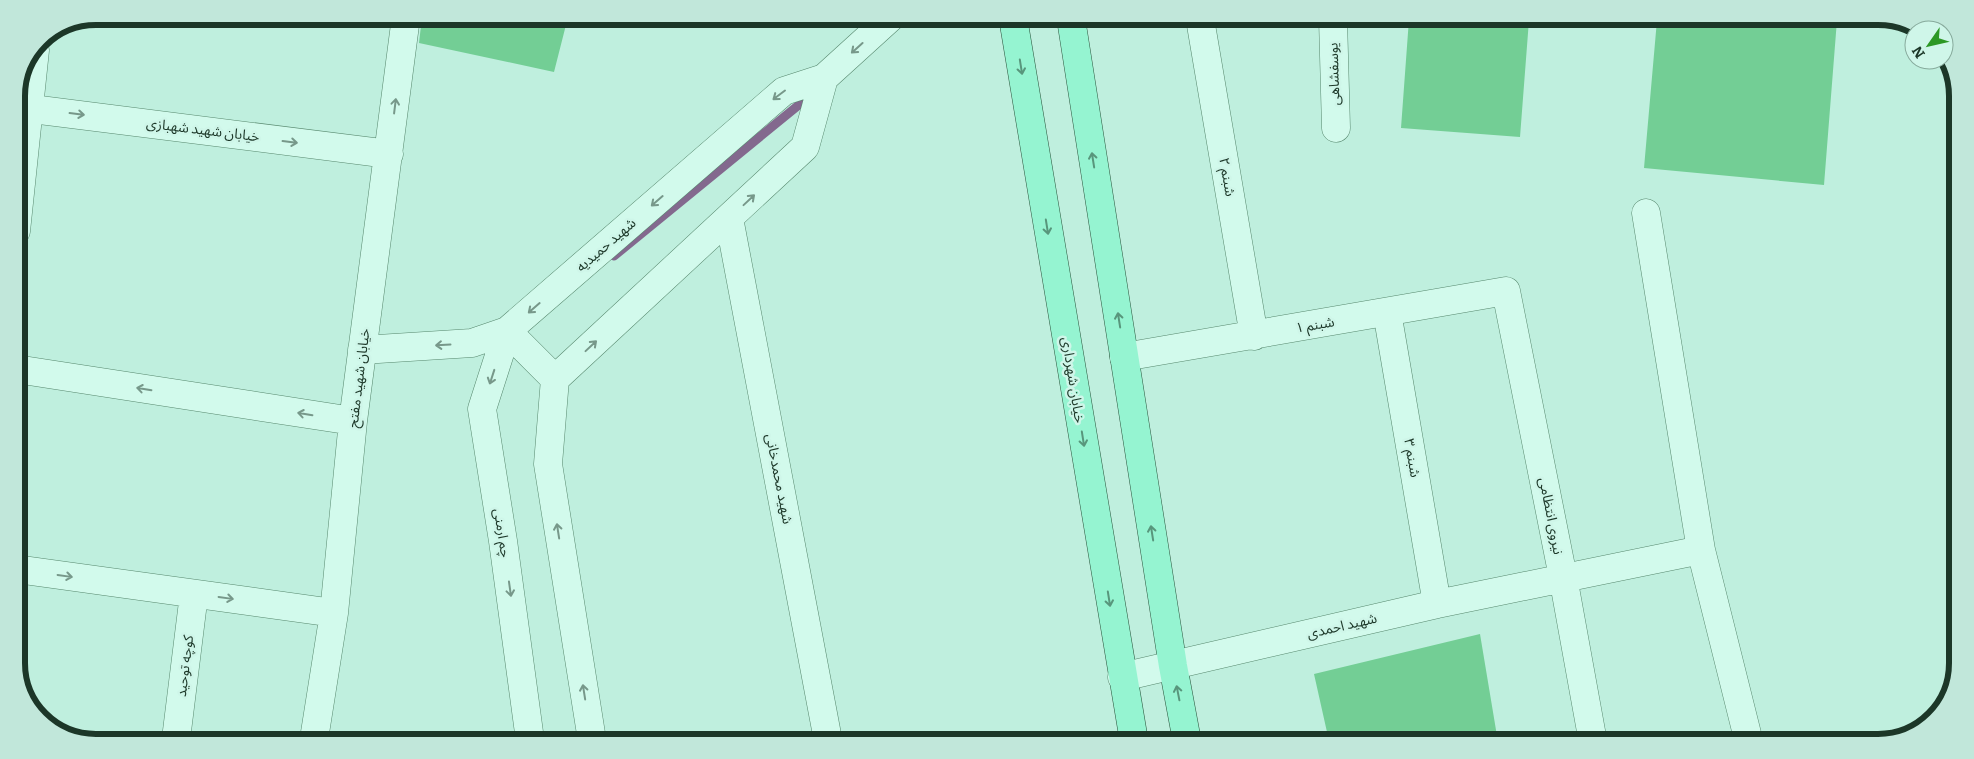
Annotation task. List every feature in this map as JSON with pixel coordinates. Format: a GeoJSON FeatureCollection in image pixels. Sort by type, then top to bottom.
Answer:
{"type":"FeatureCollection","features":[{"type":"Feature","properties":{"kind":"main road","name":"خیابان شهرداری"},"geometry":{"type":"LineString","coordinates":[[1014,25],[1133,734]]}},
{"type":"Feature","properties":{"kind":"main road"},"geometry":{"type":"LineString","coordinates":[[1072,25],[1173,666],[1186,734]]}},
{"type":"Feature","properties":{"kind":"street","name":"خیابان شهید مفتح"},"geometry":{"type":"LineString","coordinates":[[315,734],[334,613],[353,421],[405,25]]}},
{"type":"Feature","properties":{"kind":"street","name":"شهید حمیدیه"},"geometry":{"type":"LineString","coordinates":[[362,350],[472,343],[508,331],[784,91],[824,78],[882,25]]}},
{"type":"Feature","properties":{"kind":"street","name":"شبنم ۲"},"geometry":{"type":"LineString","coordinates":[[1201,25],[1254,336]]}},
{"type":"Feature","properties":{"kind":"street","name":"یوسفشاهی"},"geometry":{"type":"LineString","coordinates":[[1333,25],[1336,128]]}},
{"type":"Feature","properties":{"kind":"street"},"geometry":{"type":"LineString","coordinates":[[25,94],[31,67]]}},
{"type":"Feature","properties":{"kind":"street"},"geometry":{"type":"LineString","coordinates":[[591,734],[548,464],[555,379],[805,147],[824,78]]}},
{"type":"Feature","properties":{"kind":"street","name":"خیابان شهید شهبازی"},"geometry":{"type":"LineString","coordinates":[[25,108],[389,154]]}},
{"type":"Feature","properties":{"kind":"street"},"geometry":{"type":"LineString","coordinates":[[1646,213],[1701,550],[1747,734]]}},
{"type":"Feature","properties":{"kind":"street","name":"شهید محمدخانی"},"geometry":{"type":"LineString","coordinates":[[729,218],[827,734]]}},
{"type":"Feature","properties":{"kind":"street","name":"شبنم ۱"},"geometry":{"type":"LineString","coordinates":[[1124,357],[1506,291]]}},
{"type":"Feature","properties":{"kind":"street","name":"نیروی انتظامی"},"geometry":{"type":"LineString","coordinates":[[1506,291],[1563,577],[1592,734]]}},
{"type":"Feature","properties":{"kind":"street","name":"شبنم ۳"},"geometry":{"type":"LineString","coordinates":[[1387,312],[1437,604]]}},
{"type":"Feature","properties":{"kind":"street"},"geometry":{"type":"LineString","coordinates":[[508,331],[555,379]]}},
{"type":"Feature","properties":{"kind":"street","name":"چم ارمنی"},"geometry":{"type":"LineString","coordinates":[[508,331],[482,409],[503,541],[529,734]]}},
{"type":"Feature","properties":{"kind":"street"},"geometry":{"type":"LineString","coordinates":[[25,370],[353,421]]}},
{"type":"Feature","properties":{"kind":"street","name":"شهید احمدی"},"geometry":{"type":"LineString","coordinates":[[1122,677],[1437,604],[1701,550]]}},
{"type":"Feature","properties":{"kind":"street"},"geometry":{"type":"LineString","coordinates":[[25,570],[334,613]]}},
{"type":"Feature","properties":{"kind":"street","name":"کوچه توحید"},"geometry":{"type":"LineString","coordinates":[[177,734],[194,594]]}},
{"type":"Feature","properties":{"kind":"building"},"geometry":{"type":"Polygon","coordinates":[[[421,25],[566,25],[554,72],[419,43],[421,25]]]}},
{"type":"Feature","properties":{"kind":"building"},"geometry":{"type":"Polygon","coordinates":[[[1409,25],[1529,25],[1520,137],[1401,128],[1409,25]]]}},
{"type":"Feature","properties":{"kind":"building"},"geometry":{"type":"Polygon","coordinates":[[[1657,25],[1837,25],[1824,185],[1644,168],[1657,25]]]}},
{"type":"Feature","properties":{"kind":"building"},"geometry":{"type":"Polygon","coordinates":[[[1480,634],[1497,734],[1327,734],[1314,674],[1480,634]]]}},
{"type":"Feature","properties":{"kind":"waterway"},"geometry":{"type":"LineString","coordinates":[[614,256],[811,95]]}}]}
